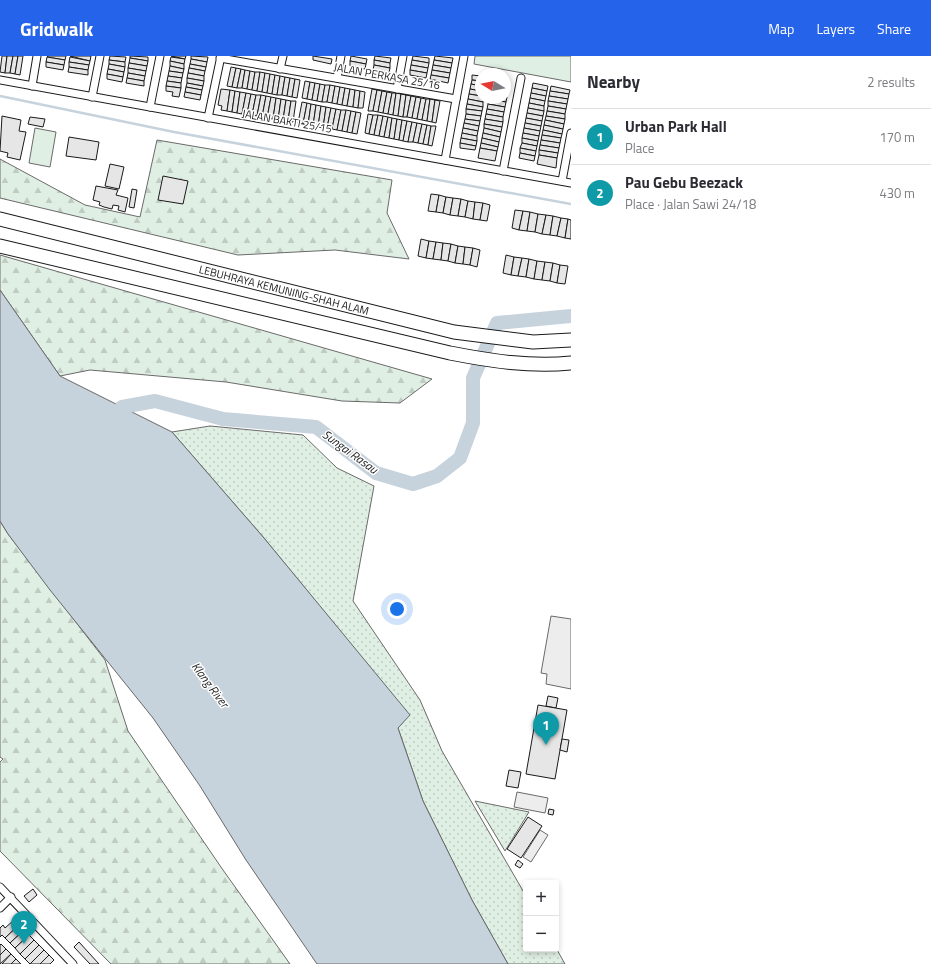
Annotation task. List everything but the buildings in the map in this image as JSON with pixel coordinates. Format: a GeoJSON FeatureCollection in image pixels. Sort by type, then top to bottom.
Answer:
{"type":"FeatureCollection","features":[{"type":"Feature","properties":{"kind":"highway","name":"LEBUHRAYA KEMUNING-SHAH ALAM"},"geometry":{"type":"LineString","coordinates":[[0,220],[454,332],[533,342],[571,340]]}},
{"type":"Feature","properties":{"kind":"highway","name":"LEBUHRAYA KEMUNING-SHAH ALAM"},"geometry":{"type":"LineString","coordinates":[[0,246],[450,354],[512,364],[539,365],[571,363]]}},
{"type":"Feature","properties":{"kind":"street"},"geometry":{"type":"LineString","coordinates":[[32,86],[37,56]]}},
{"type":"Feature","properties":{"kind":"street"},"geometry":{"type":"LineString","coordinates":[[92,97],[100,56]]}},
{"type":"Feature","properties":{"kind":"street"},"geometry":{"type":"LineString","coordinates":[[150,107],[160,56]]}},
{"type":"Feature","properties":{"kind":"street"},"geometry":{"type":"LineString","coordinates":[[280,68],[282,56]]}},
{"type":"Feature","properties":{"kind":"street"},"geometry":{"type":"LineString","coordinates":[[337,78],[341,56]]}},
{"type":"Feature","properties":{"kind":"street"},"geometry":{"type":"LineString","coordinates":[[397,89],[403,56]]}},
{"type":"Feature","properties":{"kind":"street"},"geometry":{"type":"LineString","coordinates":[[445,160],[464,56]]}},
{"type":"Feature","properties":{"kind":"street"},"geometry":{"type":"LineString","coordinates":[[208,118],[221,57]]}},
{"type":"Feature","properties":{"kind":"street","name":"JALAN PERKASA 25/16"},"geometry":{"type":"LineString","coordinates":[[221,57],[456,99]]}},
{"type":"Feature","properties":{"kind":"street"},"geometry":{"type":"LineString","coordinates":[[503,171],[521,78]]}},
{"type":"Feature","properties":{"kind":"street","name":"JALAN BAKTI 25/15"},"geometry":{"type":"LineString","coordinates":[[0,80],[571,183]]}},
{"type":"Feature","properties":{"kind":"street"},"geometry":{"type":"LineString","coordinates":[[562,181],[571,133]]}},
{"type":"Feature","properties":{"kind":"street"},"geometry":{"type":"LineString","coordinates":[[0,887],[73,964]]}},
{"type":"Feature","properties":{"kind":"street"},"geometry":{"type":"LineString","coordinates":[[0,908],[11,897]]}},
{"type":"Feature","properties":{"kind":"green space"},"geometry":{"type":"Polygon","coordinates":[[[475,56],[571,56],[571,82],[511,71],[511,68],[496,68],[474,64],[475,56]]]}},
{"type":"Feature","properties":{"kind":"green space"},"geometry":{"type":"Polygon","coordinates":[[[35,128],[56,132],[50,167],[29,163],[35,128]]]}},
{"type":"Feature","properties":{"kind":"green space"},"geometry":{"type":"Polygon","coordinates":[[[157,140],[392,180],[387,213],[409,259],[335,250],[238,255],[0,198],[0,159],[85,205],[140,217],[157,140]]]}},
{"type":"Feature","properties":{"kind":"green space"},"geometry":{"type":"Polygon","coordinates":[[[0,255],[432,379],[400,403],[342,401],[226,382],[90,370],[60,376],[0,290],[0,255]]]}},
{"type":"Feature","properties":{"kind":"green space"},"geometry":{"type":"Polygon","coordinates":[[[210,426],[303,435],[337,468],[374,486],[353,601],[420,700],[442,751],[523,891],[523,952],[558,952],[565,964],[508,964],[472,900],[423,801],[398,728],[409,715],[264,538],[172,432],[210,426]]]}},
{"type":"Feature","properties":{"kind":"green space"},"geometry":{"type":"Polygon","coordinates":[[[0,521],[8,534],[105,660],[128,731],[223,870],[290,964],[111,964],[0,851],[0,762],[3,759],[0,757],[0,521]]]}},
{"type":"Feature","properties":{"kind":"green space"},"geometry":{"type":"Polygon","coordinates":[[[475,801],[529,812],[505,851],[475,801]]]}},
{"type":"Feature","properties":{"kind":"shaded area"},"geometry":{"type":"Polygon","coordinates":[[[551,616],[571,619],[571,689],[546,684],[547,674],[541,673],[551,616]]]}},
{"type":"Feature","properties":{"kind":"shaded area"},"geometry":{"type":"Polygon","coordinates":[[[517,792],[548,798],[545,813],[514,807],[517,792]]]}},
{"type":"Feature","properties":{"kind":"shaded area"},"geometry":{"type":"Polygon","coordinates":[[[540,830],[548,835],[531,862],[523,857],[540,830]]]}},
{"type":"Feature","properties":{"kind":"water","name":"Klang River"},"geometry":{"type":"Polygon","coordinates":[[[0,290],[60,376],[172,432],[264,538],[410,715],[398,728],[423,801],[472,900],[508,964],[317,964],[246,860],[200,786],[153,718],[50,590],[0,521],[0,290]]]}},
{"type":"Feature","properties":{"kind":"waterway"},"geometry":{"type":"LineString","coordinates":[[0,96],[174,132],[571,204]]}},
{"type":"Feature","properties":{"kind":"waterway","name":"Sungai Rasau"},"geometry":{"type":"LineString","coordinates":[[112,422],[122,407],[155,401],[223,419],[316,427],[376,473],[413,484],[437,476],[460,458],[473,423],[473,378],[497,323],[571,316]]}},
{"type":"Feature","properties":{"kind":"place","name":"Urban Park Hall"},"geometry":{"type":"Point","coordinates":[546,745]}},
{"type":"Feature","properties":{"kind":"place","name":"Pau Gebu Beezack"},"geometry":{"type":"Point","coordinates":[24,944]}}]}
